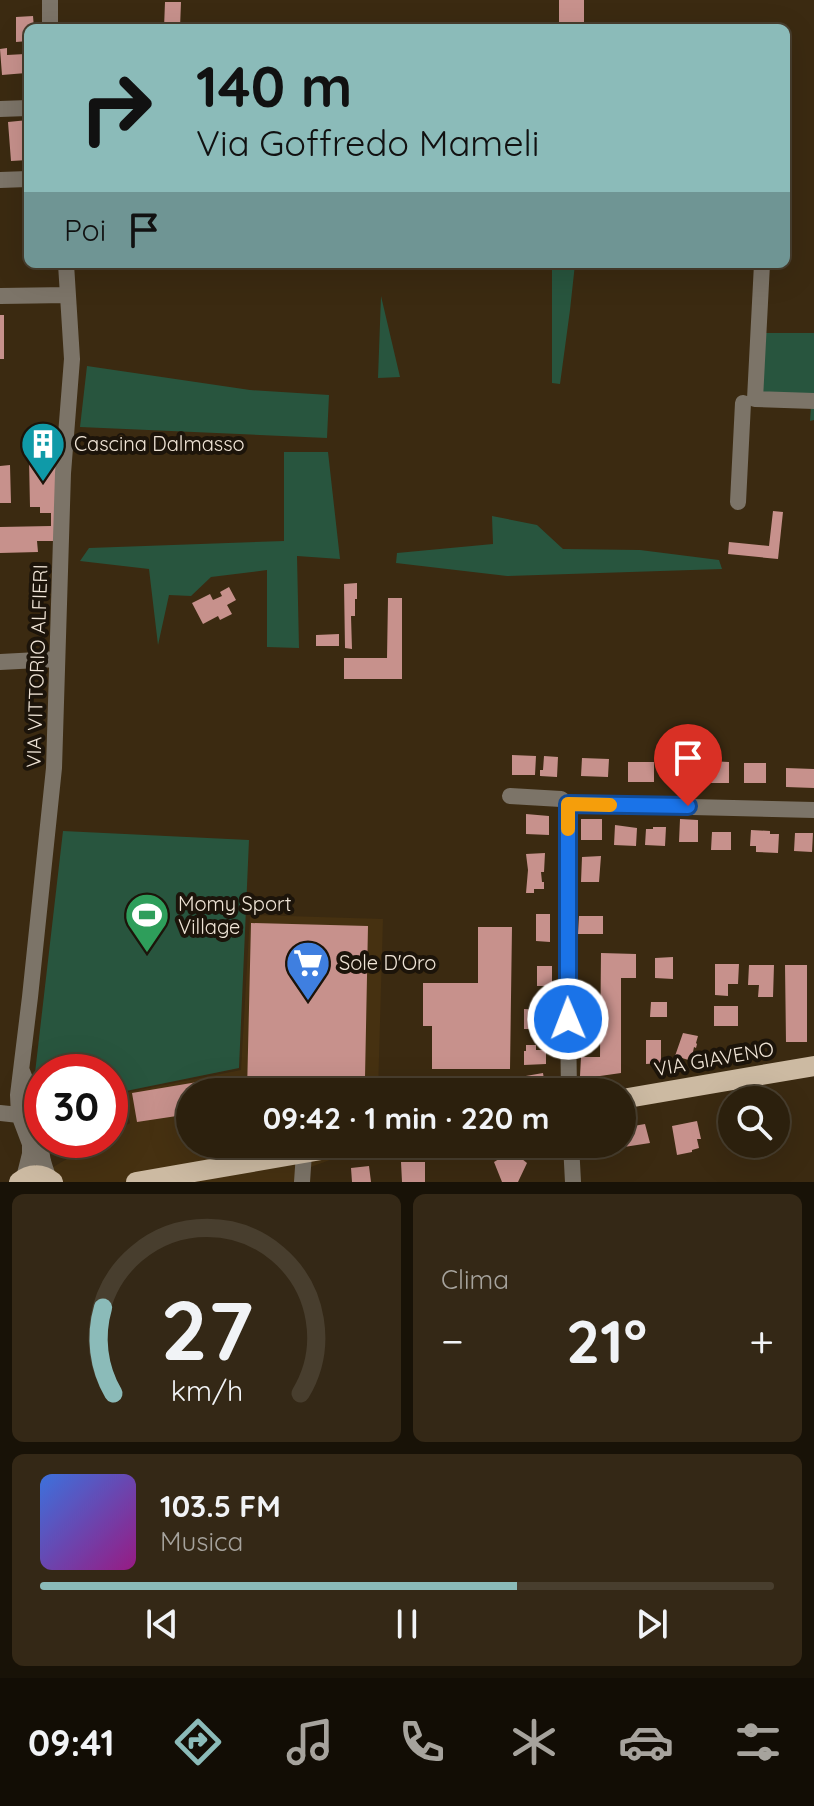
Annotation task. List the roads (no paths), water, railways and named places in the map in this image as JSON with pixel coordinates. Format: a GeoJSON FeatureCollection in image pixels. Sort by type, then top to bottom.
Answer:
{"type":"FeatureCollection","features":[{"type":"Feature","properties":{"kind":"main road","name":"VIA GIAVENO"},"geometry":{"type":"LineString","coordinates":[[636,1096],[812,1063]]}},
{"type":"Feature","properties":{"kind":"main road"},"geometry":{"type":"LineString","coordinates":[[136,1182],[275,1158]]}},
{"type":"Feature","properties":{"kind":"main road"},"geometry":{"type":"LineString","coordinates":[[21,1180],[36,1175],[52,1181]]}},
{"type":"Feature","properties":{"kind":"street"},"geometry":{"type":"LineString","coordinates":[[50,0],[50,24]]}},
{"type":"Feature","properties":{"kind":"street"},"geometry":{"type":"LineString","coordinates":[[0,109],[24,108]]}},
{"type":"Feature","properties":{"kind":"street"},"geometry":{"type":"LineString","coordinates":[[0,180],[24,179]]}},
{"type":"Feature","properties":{"kind":"street","name":"VIA VITTORIO ALFIERI"},"geometry":{"type":"LineString","coordinates":[[21,1180],[30,1154],[30,1144],[19,1115],[18,1095],[54,768],[64,443],[72,359],[66,268]]}},
{"type":"Feature","properties":{"kind":"street"},"geometry":{"type":"LineString","coordinates":[[762,268],[755,399],[814,401]]}},
{"type":"Feature","properties":{"kind":"street"},"geometry":{"type":"LineString","coordinates":[[0,296],[68,295]]}},
{"type":"Feature","properties":{"kind":"street"},"geometry":{"type":"LineString","coordinates":[[738,502],[743,403]]}},
{"type":"Feature","properties":{"kind":"street"},"geometry":{"type":"LineString","coordinates":[[0,662],[57,659]]}},
{"type":"Feature","properties":{"kind":"street"},"geometry":{"type":"LineString","coordinates":[[510,796],[561,799],[568,804],[814,810]]}},
{"type":"Feature","properties":{"kind":"street"},"geometry":{"type":"LineString","coordinates":[[568,804],[569,1078]]}},
{"type":"Feature","properties":{"kind":"street","name":"VIA VITTORIO ALFIERI"},"geometry":{"type":"LineString","coordinates":[[22,1069],[24,1074]]}},
{"type":"Feature","properties":{"kind":"street"},"geometry":{"type":"LineString","coordinates":[[0,1113],[24,1118]]}},
{"type":"Feature","properties":{"kind":"street"},"geometry":{"type":"LineString","coordinates":[[42,1158],[52,1181]]}},
{"type":"Feature","properties":{"kind":"street"},"geometry":{"type":"LineString","coordinates":[[302,1182],[304,1158]]}},
{"type":"Feature","properties":{"kind":"street"},"geometry":{"type":"LineString","coordinates":[[572,1158],[573,1182]]}},
{"type":"Feature","properties":{"kind":"place","name":"Cascina Dalmasso"},"geometry":{"type":"Point","coordinates":[43,483]}},
{"type":"Feature","properties":{"kind":"place","name":"Momy Sport Village"},"geometry":{"type":"Point","coordinates":[147,954]}},
{"type":"Feature","properties":{"kind":"place","name":"Sole D'Oro"},"geometry":{"type":"Point","coordinates":[308,1002]}}]}
